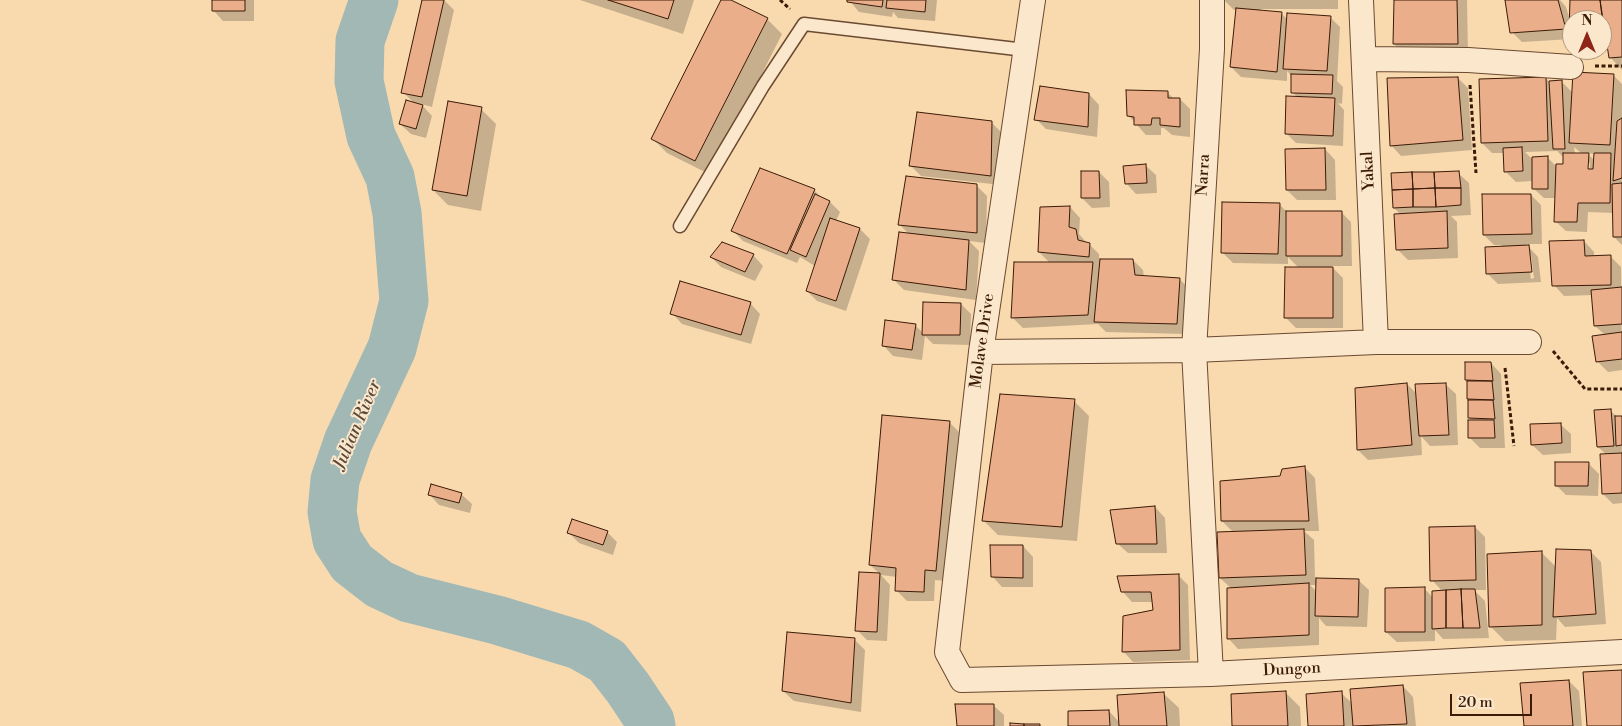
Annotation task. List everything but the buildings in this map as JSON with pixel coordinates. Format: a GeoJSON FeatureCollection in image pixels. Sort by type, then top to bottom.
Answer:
{"type":"FeatureCollection","features":[{"type":"Feature","properties":{"kind":"street","name":"Molave Drive"},"geometry":{"type":"LineString","coordinates":[[962,680],[946,652],[980,352],[1033,0]]}},
{"type":"Feature","properties":{"kind":"street","name":"Narra"},"geometry":{"type":"LineString","coordinates":[[1211,674],[1194,350],[1212,49],[1212,0]]}},
{"type":"Feature","properties":{"kind":"street","name":"Yakal"},"geometry":{"type":"LineString","coordinates":[[1361,0],[1376,342]]}},
{"type":"Feature","properties":{"kind":"street"},"geometry":{"type":"LineString","coordinates":[[1364,59],[1468,60],[1572,67]]}},
{"type":"Feature","properties":{"kind":"street"},"geometry":{"type":"LineString","coordinates":[[980,352],[1194,350],[1376,342],[1502,342],[1540,345]]}},
{"type":"Feature","properties":{"kind":"street","name":"Dungon"},"geometry":{"type":"LineString","coordinates":[[962,680],[1211,674],[1622,652]]}},
{"type":"Feature","properties":{"kind":"lane"},"geometry":{"type":"LineString","coordinates":[[680,226],[763,86],[804,24],[1025,50]]}},
{"type":"Feature","properties":{"kind":"path"},"geometry":{"type":"LineString","coordinates":[[1468,60],[1476,173]]}},
{"type":"Feature","properties":{"kind":"path"},"geometry":{"type":"LineString","coordinates":[[1502,342],[1514,446]]}},
{"type":"Feature","properties":{"kind":"path"},"geometry":{"type":"LineString","coordinates":[[1540,345],[1585,389],[1622,389]]}},
{"type":"Feature","properties":{"kind":"waterway","name":"Julian River"},"geometry":{"type":"LineString","coordinates":[[374,0],[360,41],[359,81],[371,136],[390,177],[397,213],[404,301],[392,348],[348,442],[335,480],[332,512],[337,540],[352,563],[379,584],[409,598],[497,620],[579,645],[607,661],[628,688],[650,721],[651,726]]}}]}
